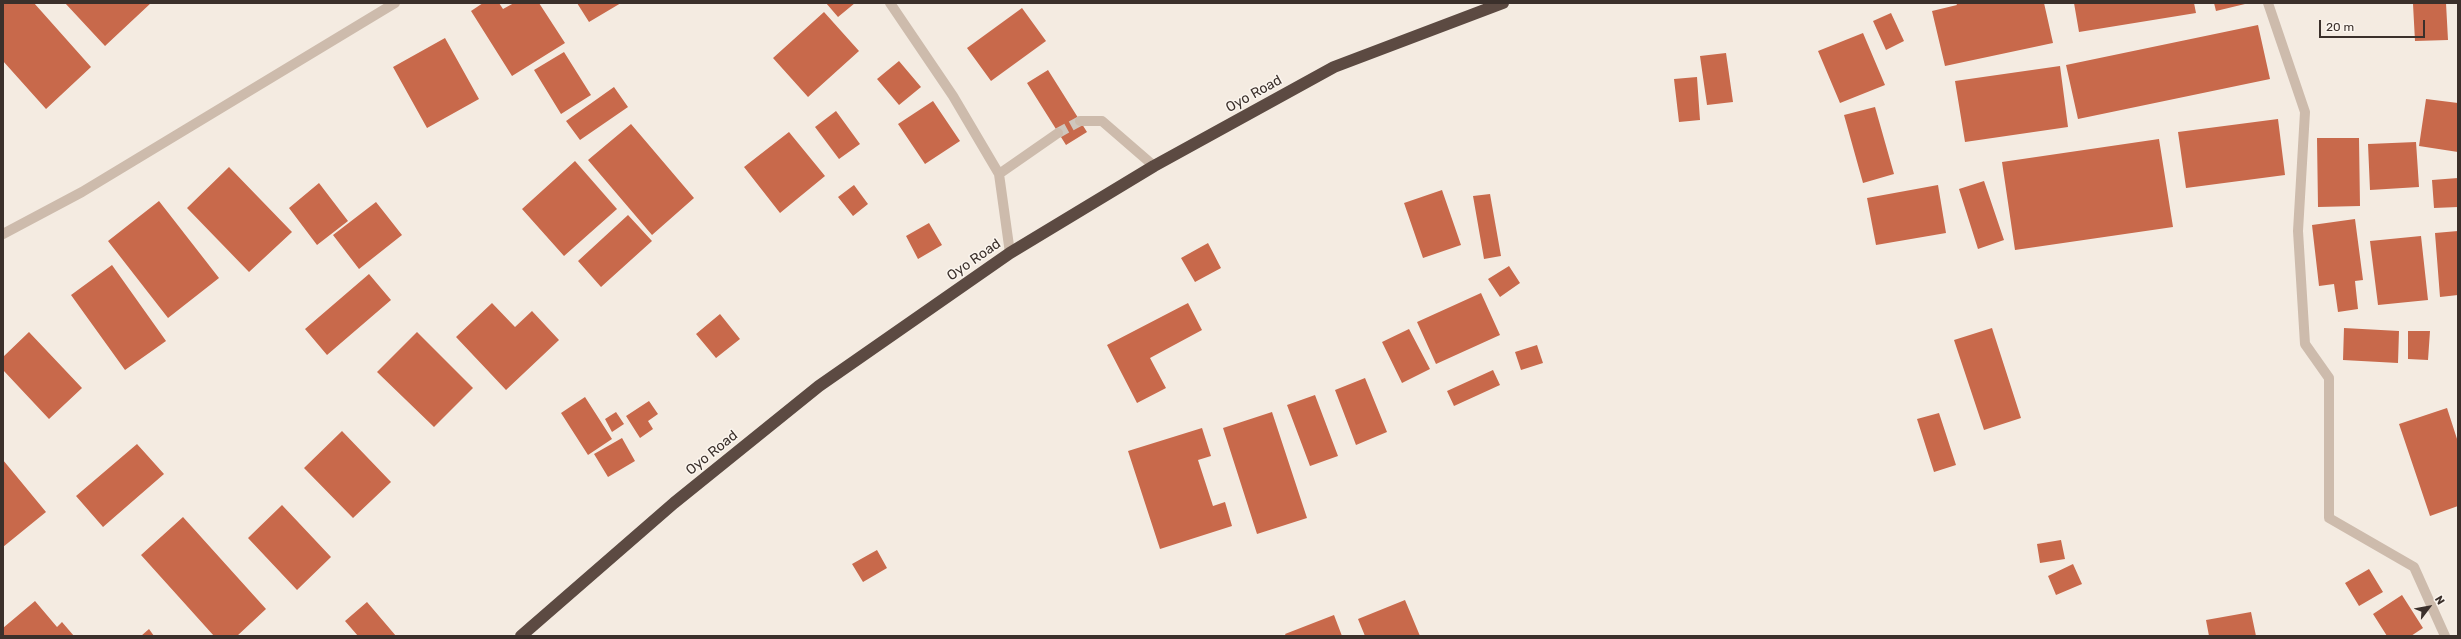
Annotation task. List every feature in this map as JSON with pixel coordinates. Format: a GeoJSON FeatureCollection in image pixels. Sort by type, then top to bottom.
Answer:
{"type":"FeatureCollection","features":[{"type":"Feature","properties":{"kind":"highway","name":"Oyo Road"},"geometry":{"type":"LineString","coordinates":[[521,636],[674,503],[819,386],[1010,253],[1154,166],[1334,67],[1503,3]]}},
{"type":"Feature","properties":{"kind":"street"},"geometry":{"type":"LineString","coordinates":[[3,234],[82,192],[395,3]]}},
{"type":"Feature","properties":{"kind":"street"},"geometry":{"type":"LineString","coordinates":[[890,3],[952,96],[999,174],[1010,253]]}},
{"type":"Feature","properties":{"kind":"street"},"geometry":{"type":"LineString","coordinates":[[2268,3],[2305,112],[2298,231],[2305,344],[2329,378],[2329,518],[2414,567],[2445,636]]}},
{"type":"Feature","properties":{"kind":"street"},"geometry":{"type":"LineString","coordinates":[[1080,121],[1102,121],[1154,166]]}},
{"type":"Feature","properties":{"kind":"street"},"geometry":{"type":"LineString","coordinates":[[999,174],[1058,133]]}},
{"type":"Feature","properties":{"kind":"building"},"geometry":{"type":"Polygon","coordinates":[[[3,3],[34,3],[91,67],[46,109],[3,61],[3,3]]]}},
{"type":"Feature","properties":{"kind":"building"},"geometry":{"type":"Polygon","coordinates":[[[65,3],[151,3],[105,46],[65,3]]]}},
{"type":"Feature","properties":{"kind":"building"},"geometry":{"type":"Polygon","coordinates":[[[483,3],[499,3],[503,9],[514,3],[539,3],[565,43],[512,76],[471,11],[483,3]]]}},
{"type":"Feature","properties":{"kind":"building"},"geometry":{"type":"Polygon","coordinates":[[[577,3],[621,3],[589,22],[577,3]]]}},
{"type":"Feature","properties":{"kind":"building"},"geometry":{"type":"Polygon","coordinates":[[[826,3],[855,3],[838,17],[826,3]]]}},
{"type":"Feature","properties":{"kind":"building"},"geometry":{"type":"Polygon","coordinates":[[[1956,3],[2044,3],[2053,43],[1945,66],[1932,11],[1957,5],[1956,3]]]}},
{"type":"Feature","properties":{"kind":"building"},"geometry":{"type":"Polygon","coordinates":[[[2074,3],[2194,3],[2196,13],[2079,32],[2074,3]]]}},
{"type":"Feature","properties":{"kind":"building"},"geometry":{"type":"Polygon","coordinates":[[[2214,3],[2244,3],[2245,4],[2216,11],[2214,3]]]}},
{"type":"Feature","properties":{"kind":"building"},"geometry":{"type":"Polygon","coordinates":[[[2446,3],[2448,40],[2415,41],[2413,4],[2446,3]]]}},
{"type":"Feature","properties":{"kind":"building"},"geometry":{"type":"Polygon","coordinates":[[[1022,8],[1046,41],[991,81],[967,48],[1022,8]]]}},
{"type":"Feature","properties":{"kind":"building"},"geometry":{"type":"Polygon","coordinates":[[[824,12],[859,51],[808,97],[773,58],[824,12]]]}},
{"type":"Feature","properties":{"kind":"building"},"geometry":{"type":"Polygon","coordinates":[[[1891,13],[1904,41],[1886,50],[1873,21],[1891,13]]]}},
{"type":"Feature","properties":{"kind":"building"},"geometry":{"type":"Polygon","coordinates":[[[2258,25],[2270,79],[2078,119],[2066,65],[2258,25]]]}},
{"type":"Feature","properties":{"kind":"building"},"geometry":{"type":"Polygon","coordinates":[[[1863,33],[1885,85],[1840,103],[1818,51],[1863,33]]]}},
{"type":"Feature","properties":{"kind":"building"},"geometry":{"type":"Polygon","coordinates":[[[445,38],[479,99],[427,128],[393,67],[445,38]]]}},
{"type":"Feature","properties":{"kind":"building"},"geometry":{"type":"Polygon","coordinates":[[[564,52],[591,95],[561,114],[534,70],[564,52]]]}},
{"type":"Feature","properties":{"kind":"building"},"geometry":{"type":"Polygon","coordinates":[[[1726,53],[1733,102],[1707,105],[1700,56],[1726,53]]]}},
{"type":"Feature","properties":{"kind":"building"},"geometry":{"type":"Polygon","coordinates":[[[899,61],[921,87],[899,105],[877,79],[899,61]]]}},
{"type":"Feature","properties":{"kind":"building"},"geometry":{"type":"Polygon","coordinates":[[[2060,66],[2068,127],[1965,142],[1955,81],[2060,66]]]}},
{"type":"Feature","properties":{"kind":"building"},"geometry":{"type":"Polygon","coordinates":[[[1048,70],[1087,132],[1066,145],[1027,83],[1048,70]]]}},
{"type":"Feature","properties":{"kind":"building"},"geometry":{"type":"Polygon","coordinates":[[[1697,77],[1700,120],[1679,122],[1674,79],[1697,77]]]}},
{"type":"Feature","properties":{"kind":"building"},"geometry":{"type":"Polygon","coordinates":[[[614,87],[628,107],[580,140],[566,121],[614,87]]]}},
{"type":"Feature","properties":{"kind":"building"},"geometry":{"type":"Polygon","coordinates":[[[2426,99],[2458,103],[2458,152],[2419,146],[2426,99]]]}},
{"type":"Feature","properties":{"kind":"building"},"geometry":{"type":"Polygon","coordinates":[[[933,101],[960,141],[925,164],[898,124],[933,101]]]}},
{"type":"Feature","properties":{"kind":"building"},"geometry":{"type":"Polygon","coordinates":[[[1875,107],[1894,174],[1863,183],[1844,115],[1875,107]]]}},
{"type":"Feature","properties":{"kind":"building"},"geometry":{"type":"Polygon","coordinates":[[[836,111],[860,144],[839,159],[815,127],[836,111]]]}},
{"type":"Feature","properties":{"kind":"building"},"geometry":{"type":"Polygon","coordinates":[[[2278,119],[2285,175],[2186,188],[2178,132],[2278,119]]]}},
{"type":"Feature","properties":{"kind":"building"},"geometry":{"type":"Polygon","coordinates":[[[631,124],[694,198],[652,235],[588,160],[631,124]]]}},
{"type":"Feature","properties":{"kind":"building"},"geometry":{"type":"Polygon","coordinates":[[[789,132],[825,176],[780,213],[744,167],[789,132]]]}},
{"type":"Feature","properties":{"kind":"building"},"geometry":{"type":"Polygon","coordinates":[[[2317,138],[2359,138],[2360,206],[2318,207],[2317,138]]]}},
{"type":"Feature","properties":{"kind":"building"},"geometry":{"type":"Polygon","coordinates":[[[2159,139],[2173,227],[2015,250],[2002,162],[2159,139]]]}},
{"type":"Feature","properties":{"kind":"building"},"geometry":{"type":"Polygon","coordinates":[[[2416,142],[2419,187],[2370,190],[2368,144],[2416,142]]]}},
{"type":"Feature","properties":{"kind":"building"},"geometry":{"type":"Polygon","coordinates":[[[575,161],[617,209],[564,256],[522,209],[575,161]]]}},
{"type":"Feature","properties":{"kind":"building"},"geometry":{"type":"Polygon","coordinates":[[[229,167],[292,232],[249,272],[187,208],[229,167]]]}},
{"type":"Feature","properties":{"kind":"building"},"geometry":{"type":"Polygon","coordinates":[[[2458,178],[2458,207],[2434,208],[2432,180],[2458,178]]]}},
{"type":"Feature","properties":{"kind":"building"},"geometry":{"type":"Polygon","coordinates":[[[1984,181],[2004,240],[1978,249],[1959,189],[1984,181]]]}},
{"type":"Feature","properties":{"kind":"building"},"geometry":{"type":"Polygon","coordinates":[[[319,183],[348,221],[317,245],[289,208],[319,183]]]}},
{"type":"Feature","properties":{"kind":"building"},"geometry":{"type":"Polygon","coordinates":[[[854,185],[868,204],[853,216],[838,197],[854,185]]]}},
{"type":"Feature","properties":{"kind":"building"},"geometry":{"type":"Polygon","coordinates":[[[1938,185],[1946,233],[1876,245],[1867,198],[1938,185]]]}},
{"type":"Feature","properties":{"kind":"building"},"geometry":{"type":"Polygon","coordinates":[[[1442,190],[1461,245],[1423,258],[1404,203],[1442,190]]]}},
{"type":"Feature","properties":{"kind":"building"},"geometry":{"type":"Polygon","coordinates":[[[1490,194],[1501,256],[1484,259],[1473,196],[1490,194]]]}},
{"type":"Feature","properties":{"kind":"building"},"geometry":{"type":"Polygon","coordinates":[[[159,201],[219,278],[168,318],[108,241],[159,201]]]}},
{"type":"Feature","properties":{"kind":"building"},"geometry":{"type":"Polygon","coordinates":[[[376,202],[402,235],[359,269],[333,235],[376,202]]]}},
{"type":"Feature","properties":{"kind":"building"},"geometry":{"type":"Polygon","coordinates":[[[628,215],[652,241],[601,287],[578,261],[628,215]]]}},
{"type":"Feature","properties":{"kind":"building"},"geometry":{"type":"Polygon","coordinates":[[[2355,219],[2363,280],[2355,281],[2358,309],[2338,312],[2334,284],[2319,286],[2312,225],[2355,219]]]}},
{"type":"Feature","properties":{"kind":"building"},"geometry":{"type":"Polygon","coordinates":[[[929,223],[942,245],[918,259],[906,236],[929,223]]]}},
{"type":"Feature","properties":{"kind":"building"},"geometry":{"type":"Polygon","coordinates":[[[2458,231],[2458,295],[2440,297],[2435,233],[2458,231]]]}},
{"type":"Feature","properties":{"kind":"building"},"geometry":{"type":"Polygon","coordinates":[[[2421,236],[2428,300],[2378,305],[2370,241],[2421,236]]]}},
{"type":"Feature","properties":{"kind":"building"},"geometry":{"type":"Polygon","coordinates":[[[1208,243],[1221,268],[1195,282],[1181,258],[1208,243]]]}},
{"type":"Feature","properties":{"kind":"building"},"geometry":{"type":"Polygon","coordinates":[[[112,265],[166,341],[125,370],[71,295],[112,265]]]}},
{"type":"Feature","properties":{"kind":"building"},"geometry":{"type":"Polygon","coordinates":[[[1509,266],[1520,283],[1500,297],[1488,279],[1509,266]]]}},
{"type":"Feature","properties":{"kind":"building"},"geometry":{"type":"Polygon","coordinates":[[[369,274],[391,300],[327,355],[305,329],[369,274]]]}},
{"type":"Feature","properties":{"kind":"building"},"geometry":{"type":"Polygon","coordinates":[[[1481,293],[1500,335],[1436,364],[1417,322],[1481,293]]]}},
{"type":"Feature","properties":{"kind":"building"},"geometry":{"type":"Polygon","coordinates":[[[492,303],[515,327],[532,311],[559,340],[506,390],[456,337],[492,303]]]}},
{"type":"Feature","properties":{"kind":"building"},"geometry":{"type":"Polygon","coordinates":[[[1188,303],[1202,330],[1150,358],[1166,388],[1137,403],[1107,345],[1188,303]]]}},
{"type":"Feature","properties":{"kind":"building"},"geometry":{"type":"Polygon","coordinates":[[[720,314],[740,339],[716,358],[696,334],[720,314]]]}},
{"type":"Feature","properties":{"kind":"building"},"geometry":{"type":"Polygon","coordinates":[[[1992,328],[2021,418],[1984,430],[1954,340],[1992,328]]]}},
{"type":"Feature","properties":{"kind":"building"},"geometry":{"type":"Polygon","coordinates":[[[2344,328],[2399,331],[2398,363],[2343,360],[2344,328]]]}},
{"type":"Feature","properties":{"kind":"building"},"geometry":{"type":"Polygon","coordinates":[[[1409,329],[1430,369],[1402,383],[1382,342],[1409,329]]]}},
{"type":"Feature","properties":{"kind":"building"},"geometry":{"type":"Polygon","coordinates":[[[2408,331],[2430,331],[2428,360],[2408,359],[2408,331]]]}},
{"type":"Feature","properties":{"kind":"building"},"geometry":{"type":"Polygon","coordinates":[[[29,332],[82,388],[49,419],[3,370],[3,357],[29,332]]]}},
{"type":"Feature","properties":{"kind":"building"},"geometry":{"type":"Polygon","coordinates":[[[417,332],[473,388],[434,427],[377,372],[417,332]]]}},
{"type":"Feature","properties":{"kind":"building"},"geometry":{"type":"Polygon","coordinates":[[[1537,345],[1543,363],[1521,370],[1515,352],[1537,345]]]}},
{"type":"Feature","properties":{"kind":"building"},"geometry":{"type":"Polygon","coordinates":[[[1493,370],[1500,385],[1454,406],[1447,391],[1493,370]]]}},
{"type":"Feature","properties":{"kind":"building"},"geometry":{"type":"Polygon","coordinates":[[[1365,378],[1387,432],[1356,445],[1335,390],[1365,378]]]}},
{"type":"Feature","properties":{"kind":"building"},"geometry":{"type":"Polygon","coordinates":[[[1315,395],[1338,456],[1310,466],[1287,405],[1315,395]]]}},
{"type":"Feature","properties":{"kind":"building"},"geometry":{"type":"Polygon","coordinates":[[[585,397],[612,439],[588,455],[561,413],[585,397]]]}},
{"type":"Feature","properties":{"kind":"building"},"geometry":{"type":"Polygon","coordinates":[[[649,401],[658,414],[648,421],[653,429],[640,438],[626,416],[649,401]]]}},
{"type":"Feature","properties":{"kind":"building"},"geometry":{"type":"Polygon","coordinates":[[[2447,408],[2458,442],[2458,506],[2430,516],[2399,424],[2447,408]]]}},
{"type":"Feature","properties":{"kind":"building"},"geometry":{"type":"Polygon","coordinates":[[[616,412],[624,424],[612,432],[605,419],[616,412]]]}},
{"type":"Feature","properties":{"kind":"building"},"geometry":{"type":"Polygon","coordinates":[[[1272,412],[1307,518],[1257,534],[1223,428],[1272,412]]]}},
{"type":"Feature","properties":{"kind":"building"},"geometry":{"type":"Polygon","coordinates":[[[1939,413],[1956,465],[1934,472],[1917,419],[1939,413]]]}},
{"type":"Feature","properties":{"kind":"building"},"geometry":{"type":"Polygon","coordinates":[[[1202,428],[1211,456],[1198,460],[1213,506],[1225,502],[1232,526],[1160,549],[1128,451],[1202,428]]]}},
{"type":"Feature","properties":{"kind":"building"},"geometry":{"type":"Polygon","coordinates":[[[342,431],[391,482],[353,518],[304,468],[342,431]]]}},
{"type":"Feature","properties":{"kind":"building"},"geometry":{"type":"Polygon","coordinates":[[[622,438],[635,461],[608,477],[594,454],[622,438]]]}},
{"type":"Feature","properties":{"kind":"building"},"geometry":{"type":"Polygon","coordinates":[[[137,444],[164,474],[103,527],[76,496],[137,444]]]}},
{"type":"Feature","properties":{"kind":"building"},"geometry":{"type":"Polygon","coordinates":[[[3,460],[46,512],[3,547],[3,460]]]}},
{"type":"Feature","properties":{"kind":"building"},"geometry":{"type":"Polygon","coordinates":[[[282,505],[331,557],[297,590],[248,538],[282,505]]]}},
{"type":"Feature","properties":{"kind":"building"},"geometry":{"type":"Polygon","coordinates":[[[183,517],[266,609],[237,636],[214,636],[141,555],[183,517]]]}},
{"type":"Feature","properties":{"kind":"building"},"geometry":{"type":"Polygon","coordinates":[[[2061,540],[2065,559],[2040,563],[2037,544],[2061,540]]]}},
{"type":"Feature","properties":{"kind":"building"},"geometry":{"type":"Polygon","coordinates":[[[877,550],[887,568],[863,582],[852,564],[877,550]]]}},
{"type":"Feature","properties":{"kind":"building"},"geometry":{"type":"Polygon","coordinates":[[[2073,564],[2082,584],[2056,595],[2048,576],[2073,564]]]}},
{"type":"Feature","properties":{"kind":"building"},"geometry":{"type":"Polygon","coordinates":[[[2369,569],[2383,592],[2359,606],[2345,583],[2369,569]]]}},
{"type":"Feature","properties":{"kind":"building"},"geometry":{"type":"Polygon","coordinates":[[[2402,595],[2423,628],[2411,636],[2387,636],[2373,614],[2402,595]]]}},
{"type":"Feature","properties":{"kind":"building"},"geometry":{"type":"Polygon","coordinates":[[[1405,600],[1420,636],[1365,636],[1358,619],[1405,600]]]}},
{"type":"Feature","properties":{"kind":"building"},"geometry":{"type":"Polygon","coordinates":[[[35,601],[57,627],[62,622],[74,636],[3,636],[3,628],[35,601]]]}},
{"type":"Feature","properties":{"kind":"building"},"geometry":{"type":"Polygon","coordinates":[[[367,602],[396,636],[358,636],[345,621],[367,602]]]}},
{"type":"Feature","properties":{"kind":"building"},"geometry":{"type":"Polygon","coordinates":[[[2251,612],[2256,636],[2209,636],[2206,620],[2251,612]]]}},
{"type":"Feature","properties":{"kind":"building"},"geometry":{"type":"Polygon","coordinates":[[[1334,615],[1342,636],[1286,636],[1285,634],[1334,615]]]}},
{"type":"Feature","properties":{"kind":"building"},"geometry":{"type":"Polygon","coordinates":[[[149,629],[154,636],[141,636],[149,629]]]}},
{"type":"Feature","properties":{"kind":"tunnel"},"geometry":{"type":"LineString","coordinates":[[1058,133],[1080,121]]}}]}
